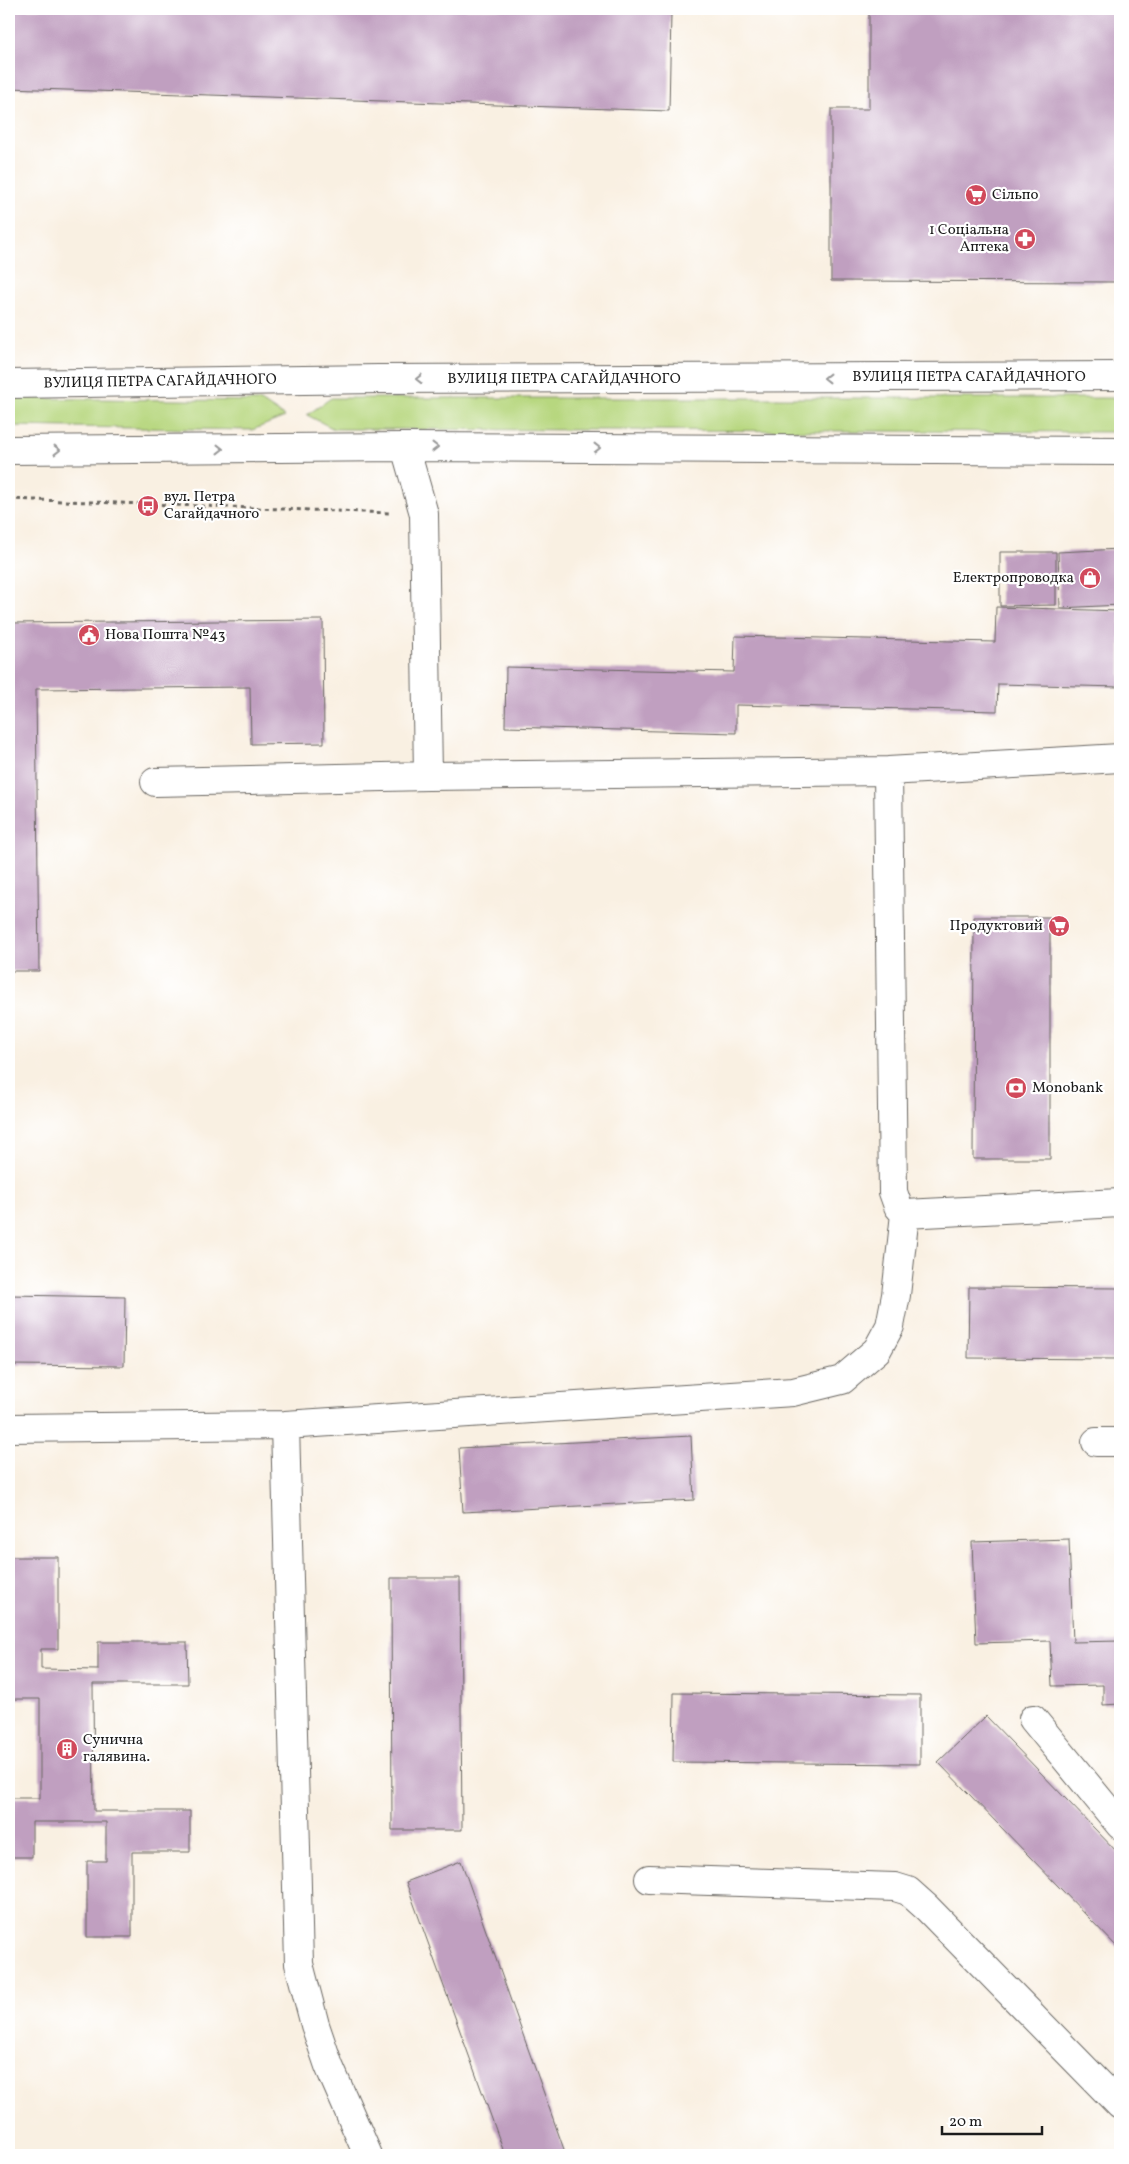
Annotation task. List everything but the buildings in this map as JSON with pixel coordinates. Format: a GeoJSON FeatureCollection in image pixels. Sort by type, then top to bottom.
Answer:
{"type":"FeatureCollection","features":[{"type":"Feature","properties":{"kind":"street","name":"ВУЛИЦЯ ПЕТРА САГАЙДАЧНОГО"},"geometry":{"type":"LineString","coordinates":[[9,384],[1120,376]]}},
{"type":"Feature","properties":{"kind":"street"},"geometry":{"type":"LineString","coordinates":[[9,450],[405,447],[1120,451]]}},
{"type":"Feature","properties":{"kind":"street"},"geometry":{"type":"LineString","coordinates":[[405,447],[424,514],[428,776]]}},
{"type":"Feature","properties":{"kind":"street"},"geometry":{"type":"LineString","coordinates":[[155,782],[428,776],[888,771],[1120,758]]}},
{"type":"Feature","properties":{"kind":"street"},"geometry":{"type":"LineString","coordinates":[[9,1428],[285,1425],[793,1392],[842,1380],[877,1350],[890,1326],[896,1295],[905,1214],[898,1206],[892,1182],[888,771]]}},
{"type":"Feature","properties":{"kind":"street"},"geometry":{"type":"LineString","coordinates":[[905,1214],[1120,1203]]}},
{"type":"Feature","properties":{"kind":"street"},"geometry":{"type":"LineString","coordinates":[[285,1425],[298,1964],[329,2066],[368,2155]]}},
{"type":"Feature","properties":{"kind":"street"},"geometry":{"type":"LineString","coordinates":[[1033,1719],[1120,1826]]}},
{"type":"Feature","properties":{"kind":"street"},"geometry":{"type":"LineString","coordinates":[[649,1879],[895,1887],[908,1891],[927,1908],[1120,2105]]}},
{"type":"Feature","properties":{"kind":"path"},"geometry":{"type":"LineString","coordinates":[[9,500],[424,514]]}},
{"type":"Feature","properties":{"kind":"green space"},"geometry":{"type":"Polygon","coordinates":[[[9,398],[261,401],[285,417],[252,430],[9,426],[9,398]]]}},
{"type":"Feature","properties":{"kind":"green space"},"geometry":{"type":"Polygon","coordinates":[[[331,398],[1120,398],[1120,432],[334,429],[307,415],[331,398]]]}},
{"type":"Feature","properties":{"kind":"place","name":"Сільпо"},"geometry":{"type":"Point","coordinates":[976,195]}},
{"type":"Feature","properties":{"kind":"place","name":"1 Соціальна Аптека"},"geometry":{"type":"Point","coordinates":[1025,239]}},
{"type":"Feature","properties":{"kind":"place","name":"вул. Петра Сагайдачного"},"geometry":{"type":"Point","coordinates":[148,506]}},
{"type":"Feature","properties":{"kind":"place","name":"Електропроводка"},"geometry":{"type":"Point","coordinates":[1090,578]}},
{"type":"Feature","properties":{"kind":"place","name":"Нова Пошта №43"},"geometry":{"type":"Point","coordinates":[89,635]}},
{"type":"Feature","properties":{"kind":"place","name":"Продуктовий"},"geometry":{"type":"Point","coordinates":[1059,926]}},
{"type":"Feature","properties":{"kind":"place","name":"Monobank"},"geometry":{"type":"Point","coordinates":[1016,1088]}},
{"type":"Feature","properties":{"kind":"place","name":"Сунична галявина."},"geometry":{"type":"Point","coordinates":[67,1749]}}]}
